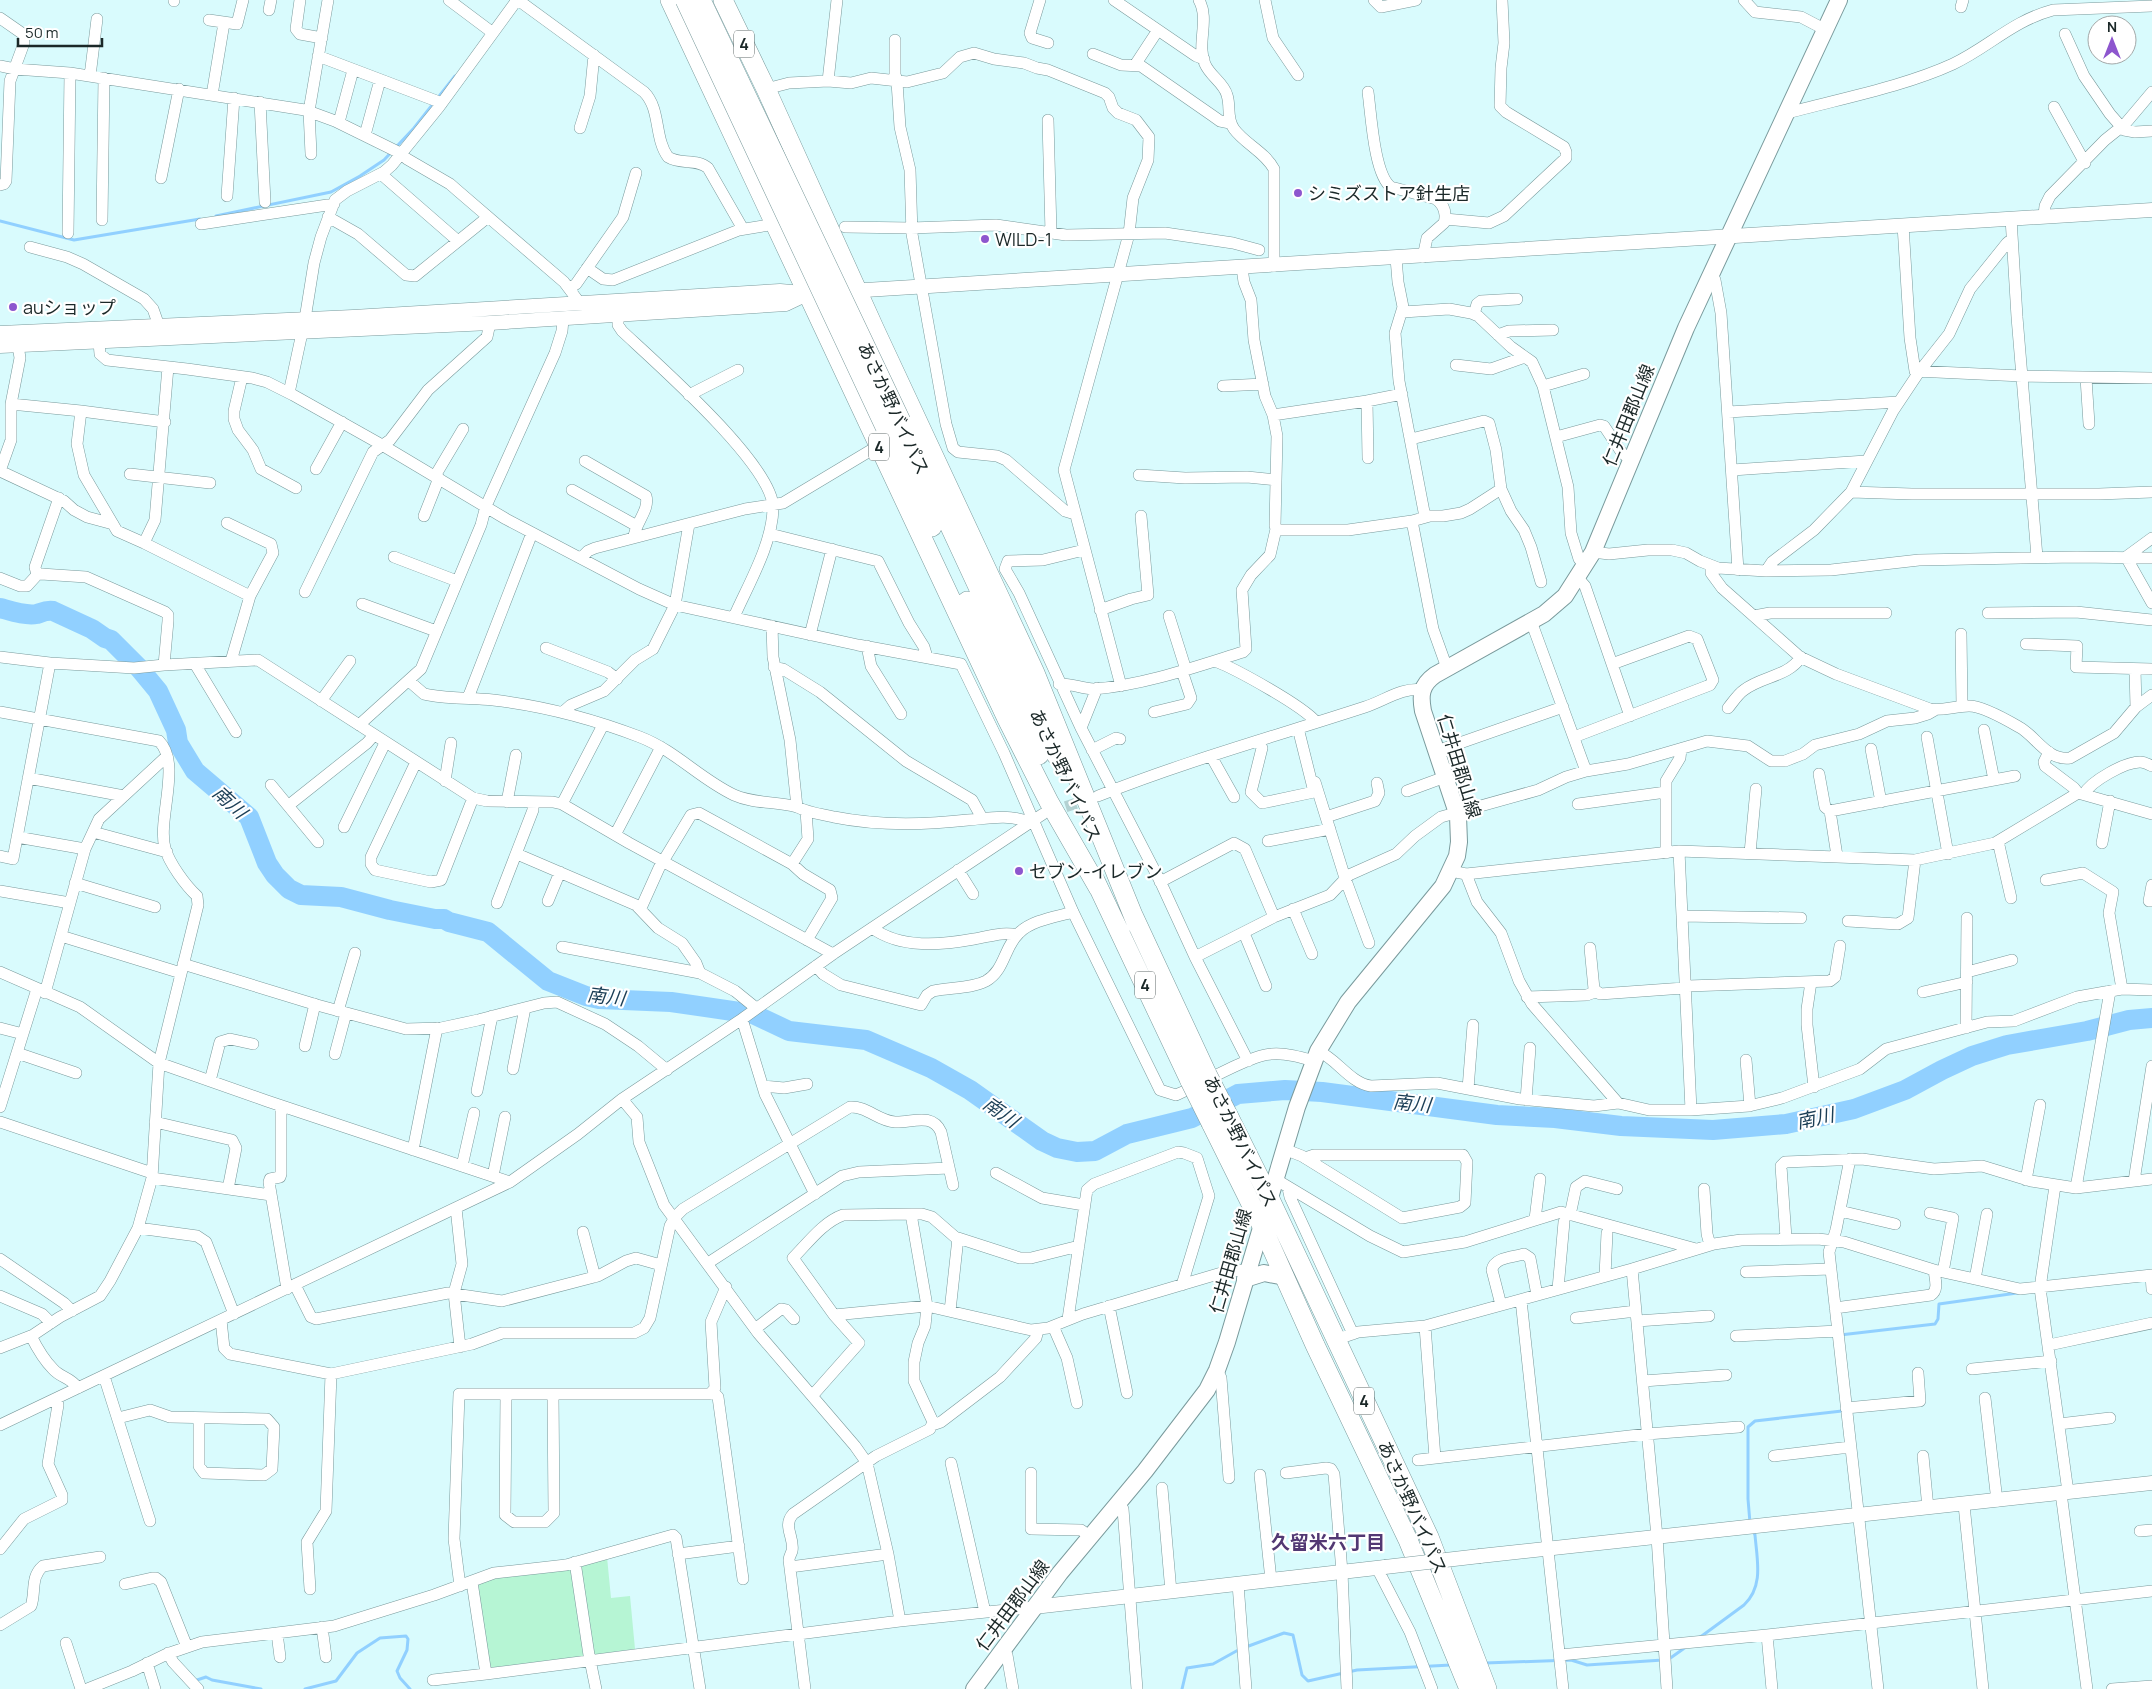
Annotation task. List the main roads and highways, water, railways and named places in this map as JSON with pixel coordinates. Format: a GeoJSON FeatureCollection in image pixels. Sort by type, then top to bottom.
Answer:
{"type":"FeatureCollection","features":[{"type":"Feature","properties":{"kind":"highway","name":"4"},"geometry":{"type":"LineString","coordinates":[[670,0],[878,446],[1016,736],[1049,802],[1099,889]]}},
{"type":"Feature","properties":{"kind":"highway","name":"あさか野バイパス"},"geometry":{"type":"LineString","coordinates":[[685,0],[1138,925],[1199,1077]]}},
{"type":"Feature","properties":{"kind":"highway","name":"あさか野バイパス"},"geometry":{"type":"LineString","coordinates":[[702,0],[893,424],[1099,889],[1220,1120],[1261,1224],[1408,1540],[1469,1689]]}},
{"type":"Feature","properties":{"kind":"highway","name":"4"},"geometry":{"type":"LineString","coordinates":[[722,0],[766,88],[857,291],[1035,673],[1138,925]]}},
{"type":"Feature","properties":{"kind":"highway","name":"あさか野バイパス"},"geometry":{"type":"LineString","coordinates":[[1220,1120],[1277,1188],[1335,1340],[1429,1537],[1487,1689]]}},
{"type":"Feature","properties":{"kind":"main road","name":"仁井田郡山線"},"geometry":{"type":"LineString","coordinates":[[974,1689],[1034,1607],[1207,1390],[1217,1370],[1261,1224],[1277,1188],[1284,1149],[1314,1061],[1348,1002],[1436,895],[1459,872],[1457,814],[1423,711],[1422,690],[1428,679],[1544,614],[1565,596],[1586,565],[1711,274],[1784,114],[1839,0]]}},
{"type":"Feature","properties":{"kind":"main road"},"geometry":{"type":"LineString","coordinates":[[1246,1274],[1264,1273],[1285,1277]]}},
{"type":"Feature","properties":{"kind":"waterway"},"geometry":{"type":"LineString","coordinates":[[216,216],[331,192],[360,176],[384,160],[414,128],[455,76]]}},
{"type":"Feature","properties":{"kind":"waterway"},"geometry":{"type":"LineString","coordinates":[[0,221],[74,240],[200,219]]}},
{"type":"Feature","properties":{"kind":"waterway","name":"南川"},"geometry":{"type":"LineString","coordinates":[[0,608],[28,614],[53,611],[111,640],[139,668],[158,691],[176,730],[178,743],[195,771],[249,817],[267,863],[275,875],[289,889],[301,895],[341,897],[390,910],[444,919],[488,932],[548,981],[586,996],[599,999],[671,1002],[753,1014],[789,1031],[866,1040],[931,1068],[970,1090],[1042,1141],[1057,1148],[1077,1152],[1095,1151],[1127,1134],[1192,1118],[1238,1094],[1285,1090],[1322,1092],[1497,1115],[1555,1118],[1621,1126],[1713,1130],[1786,1124],[1854,1109],[1905,1090],[1972,1056],[2007,1045],[2087,1031],[2129,1020],[2152,1018]]}},
{"type":"Feature","properties":{"kind":"waterway"},"geometry":{"type":"LineString","coordinates":[[1840,1335],[1935,1324],[1938,1319],[1939,1304],[2017,1293]]}},
{"type":"Feature","properties":{"kind":"waterway"},"geometry":{"type":"LineString","coordinates":[[1750,1523],[1748,1427],[1755,1421],[1842,1411],[1842,1409]]}},
{"type":"Feature","properties":{"kind":"waterway"},"geometry":{"type":"LineString","coordinates":[[1699,1638],[1744,1605],[1754,1590],[1757,1581],[1758,1563],[1755,1535],[1752,1529]]}},
{"type":"Feature","properties":{"kind":"waterway"},"geometry":{"type":"LineString","coordinates":[[1246,1647],[1284,1633],[1293,1635],[1302,1675],[1308,1681],[1357,1670],[1451,1665]]}},
{"type":"Feature","properties":{"kind":"waterway"},"geometry":{"type":"LineString","coordinates":[[305,1689],[336,1681],[357,1653],[380,1638],[406,1636],[408,1639],[407,1650],[397,1671],[400,1678],[410,1689]]}},
{"type":"Feature","properties":{"kind":"waterway"},"geometry":{"type":"LineString","coordinates":[[1669,1659],[1686,1647]]}},
{"type":"Feature","properties":{"kind":"waterway"},"geometry":{"type":"LineString","coordinates":[[1182,1689],[1187,1668],[1213,1664],[1240,1649]]}},
{"type":"Feature","properties":{"kind":"waterway"},"geometry":{"type":"LineString","coordinates":[[1485,1663],[1571,1660],[1587,1665],[1663,1660]]}},
{"type":"Feature","properties":{"kind":"waterway"},"geometry":{"type":"LineString","coordinates":[[194,1681],[206,1677],[212,1680],[261,1689]]}},
{"type":"Feature","properties":{"kind":"tunnel"},"geometry":{"type":"LineString","coordinates":[[1050,812],[1092,798]]}},
{"type":"Feature","properties":{"kind":"place","name":"シミズストア針生店"},"geometry":{"type":"Point","coordinates":[1298,193]}},
{"type":"Feature","properties":{"kind":"place","name":"WILD-1"},"geometry":{"type":"Point","coordinates":[985,239]}},
{"type":"Feature","properties":{"kind":"place","name":"auショップ"},"geometry":{"type":"Point","coordinates":[13,307]}},
{"type":"Feature","properties":{"kind":"place","name":"セブン-イレブン"},"geometry":{"type":"Point","coordinates":[1019,871]}},
{"type":"Feature","properties":{"kind":"district","name":"久留米六丁目"},"geometry":{"type":"Point","coordinates":[1328,1542]}}]}
